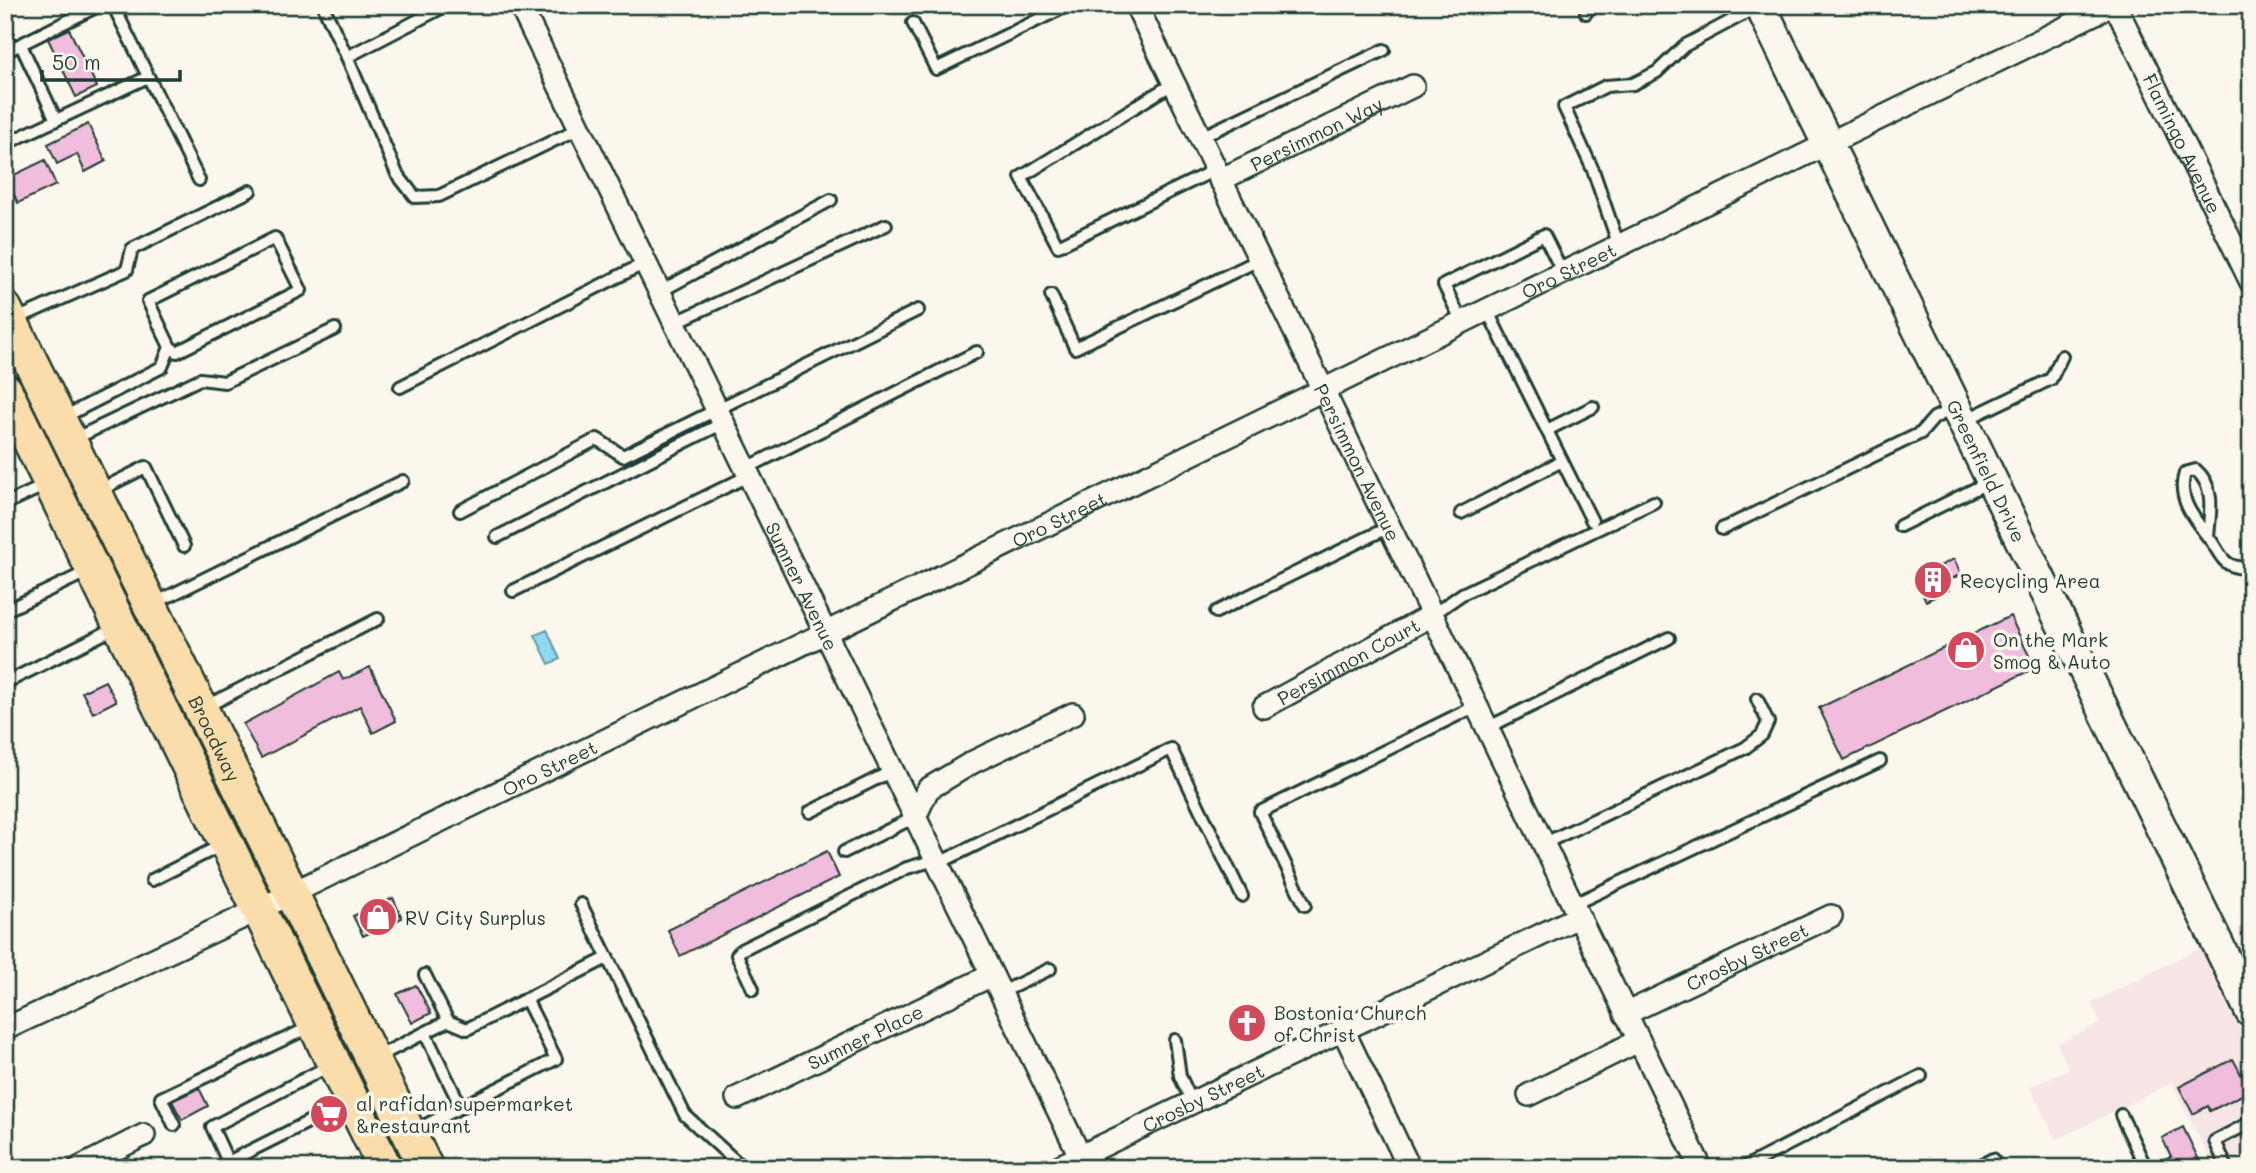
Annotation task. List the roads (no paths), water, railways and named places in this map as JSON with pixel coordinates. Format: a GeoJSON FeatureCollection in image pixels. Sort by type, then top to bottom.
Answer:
{"type":"FeatureCollection","features":[{"type":"Feature","properties":{"kind":"main road","name":"Greenfield Drive"},"geometry":{"type":"LineString","coordinates":[[1760,5],[2251,1012]]}},
{"type":"Feature","properties":{"kind":"main road","name":"Broadway"},"geometry":{"type":"LineString","coordinates":[[8,315],[426,1168]]}},
{"type":"Feature","properties":{"kind":"main road","name":"Broadway"},"geometry":{"type":"LineString","coordinates":[[5,390],[385,1168]]}},
{"type":"Feature","properties":{"kind":"street","name":"Sumner Avenue"},"geometry":{"type":"LineString","coordinates":[[520,5],[1083,1162]]}},
{"type":"Feature","properties":{"kind":"street","name":"Persimmon Avenue"},"geometry":{"type":"LineString","coordinates":[[1136,5],[1625,1014]]}},
{"type":"Feature","properties":{"kind":"street","name":"Oro Street"},"geometry":{"type":"LineString","coordinates":[[5,1029],[291,893],[2114,5]]}},
{"type":"Feature","properties":{"kind":"street","name":"Flamingo Avenue"},"geometry":{"type":"LineString","coordinates":[[2114,5],[2251,282]]}},
{"type":"Feature","properties":{"kind":"street","name":"Persimmon Way"},"geometry":{"type":"LineString","coordinates":[[1217,175],[1413,86]]}},
{"type":"Feature","properties":{"kind":"street","name":"Persimmon Court"},"geometry":{"type":"LineString","coordinates":[[1264,707],[1432,615]]}},
{"type":"Feature","properties":{"kind":"street"},"geometry":{"type":"LineString","coordinates":[[915,817],[928,789],[974,762],[1073,713]]}},
{"type":"Feature","properties":{"kind":"street","name":"Crosby Street"},"geometry":{"type":"LineString","coordinates":[[1056,1168],[1083,1162],[1192,1102],[1343,1030],[1575,911]]}},
{"type":"Feature","properties":{"kind":"street","name":"Crosby Street"},"geometry":{"type":"LineString","coordinates":[[1625,1014],[1831,916]]}},
{"type":"Feature","properties":{"kind":"street","name":"Sumner Place"},"geometry":{"type":"LineString","coordinates":[[737,1098],[996,984]]}},
{"type":"Feature","properties":{"kind":"street"},"geometry":{"type":"LineString","coordinates":[[1625,1014],[1701,1168]]}},
{"type":"Feature","properties":{"kind":"street"},"geometry":{"type":"LineString","coordinates":[[1343,1030],[1406,1161],[1403,1168]]}},
{"type":"Feature","properties":{"kind":"street"},"geometry":{"type":"LineString","coordinates":[[1529,1095],[1638,1041]]}},
{"type":"Feature","properties":{"kind":"street"},"geometry":{"type":"LineString","coordinates":[[79,1168],[144,1135]]}},
{"type":"Feature","properties":{"kind":"lane"},"geometry":{"type":"LineString","coordinates":[[5,52],[100,5]]}},
{"type":"Feature","properties":{"kind":"lane"},"geometry":{"type":"LineString","coordinates":[[113,5],[199,180]]}},
{"type":"Feature","properties":{"kind":"lane"},"geometry":{"type":"LineString","coordinates":[[347,57],[447,5]]}},
{"type":"Feature","properties":{"kind":"lane"},"geometry":{"type":"LineString","coordinates":[[913,23],[936,69],[1069,5]]}},
{"type":"Feature","properties":{"kind":"lane"},"geometry":{"type":"LineString","coordinates":[[1619,246],[1593,170],[1564,107],[1606,86],[1626,86],[1645,78],[1665,66],[1684,46],[1760,5]]}},
{"type":"Feature","properties":{"kind":"lane"},"geometry":{"type":"LineString","coordinates":[[325,9],[397,174],[415,197],[439,196],[580,128]]}},
{"type":"Feature","properties":{"kind":"lane"},"geometry":{"type":"LineString","coordinates":[[21,45],[56,120]]}},
{"type":"Feature","properties":{"kind":"lane"},"geometry":{"type":"LineString","coordinates":[[1199,138],[1384,50]]}},
{"type":"Feature","properties":{"kind":"lane"},"geometry":{"type":"LineString","coordinates":[[5,144],[148,77]]}},
{"type":"Feature","properties":{"kind":"lane"},"geometry":{"type":"LineString","coordinates":[[1174,83],[1107,122],[1044,166],[1021,177],[1058,246],[1217,175]]}},
{"type":"Feature","properties":{"kind":"lane"},"geometry":{"type":"LineString","coordinates":[[8,315],[127,271],[132,249],[250,191]]}},
{"type":"Feature","properties":{"kind":"lane"},"geometry":{"type":"LineString","coordinates":[[659,292],[831,200]]}},
{"type":"Feature","properties":{"kind":"lane"},"geometry":{"type":"LineString","coordinates":[[674,323],[886,225]]}},
{"type":"Feature","properties":{"kind":"lane"},"geometry":{"type":"LineString","coordinates":[[1462,322],[1444,285],[1544,235],[1563,273]]}},
{"type":"Feature","properties":{"kind":"lane"},"geometry":{"type":"LineString","coordinates":[[65,430],[162,367],[170,347],[148,300],[275,238],[300,290],[177,352],[170,347]]}},
{"type":"Feature","properties":{"kind":"lane"},"geometry":{"type":"LineString","coordinates":[[1051,295],[1075,348],[1259,260]]}},
{"type":"Feature","properties":{"kind":"lane"},"geometry":{"type":"LineString","coordinates":[[400,387],[645,263]]}},
{"type":"Feature","properties":{"kind":"lane"},"geometry":{"type":"LineString","coordinates":[[497,537],[918,310]]}},
{"type":"Feature","properties":{"kind":"lane"},"geometry":{"type":"LineString","coordinates":[[1487,310],[1592,521]]}},
{"type":"Feature","properties":{"kind":"lane"},"geometry":{"type":"LineString","coordinates":[[65,430],[200,379],[225,382],[335,329]]}},
{"type":"Feature","properties":{"kind":"lane"},"geometry":{"type":"LineString","coordinates":[[513,591],[977,352]]}},
{"type":"Feature","properties":{"kind":"lane"},"geometry":{"type":"LineString","coordinates":[[1722,528],[1921,433],[1934,418],[1959,414],[2050,379],[2062,356]]}},
{"type":"Feature","properties":{"kind":"lane"},"geometry":{"type":"LineString","coordinates":[[1547,430],[1593,407]]}},
{"type":"Feature","properties":{"kind":"lane"},"geometry":{"type":"LineString","coordinates":[[460,511],[597,439],[623,456],[719,416]]}},
{"type":"Feature","properties":{"kind":"lane"},"geometry":{"type":"LineString","coordinates":[[1461,513],[1562,461]]}},
{"type":"Feature","properties":{"kind":"lane"},"geometry":{"type":"LineString","coordinates":[[95,492],[146,467],[184,546]]}},
{"type":"Feature","properties":{"kind":"lane"},"geometry":{"type":"LineString","coordinates":[[2208,537],[2211,502],[2207,481],[2196,470],[2185,473],[2181,486],[2185,503],[2208,537],[2225,561],[2237,568],[2251,567]]}},
{"type":"Feature","properties":{"kind":"lane"},"geometry":{"type":"LineString","coordinates":[[150,605],[403,481]]}},
{"type":"Feature","properties":{"kind":"lane"},"geometry":{"type":"LineString","coordinates":[[1900,526],[1992,481]]}},
{"type":"Feature","properties":{"kind":"lane"},"geometry":{"type":"LineString","coordinates":[[5,504],[51,482]]}},
{"type":"Feature","properties":{"kind":"lane"},"geometry":{"type":"LineString","coordinates":[[1432,615],[1462,594],[1654,502]]}},
{"type":"Feature","properties":{"kind":"lane"},"geometry":{"type":"LineString","coordinates":[[1216,612],[1389,527]]}},
{"type":"Feature","properties":{"kind":"lane"},"geometry":{"type":"LineString","coordinates":[[11,608],[93,569]]}},
{"type":"Feature","properties":{"kind":"lane"},"geometry":{"type":"LineString","coordinates":[[201,709],[378,619]]}},
{"type":"Feature","properties":{"kind":"lane"},"geometry":{"type":"LineString","coordinates":[[5,683],[121,625]]}},
{"type":"Feature","properties":{"kind":"lane"},"geometry":{"type":"LineString","coordinates":[[1487,728],[1670,638]]}},
{"type":"Feature","properties":{"kind":"lane"},"geometry":{"type":"LineString","coordinates":[[1543,844],[1745,748],[1762,735],[1768,722],[1757,699]]}},
{"type":"Feature","properties":{"kind":"lane"},"geometry":{"type":"LineString","coordinates":[[1305,905],[1260,812],[1476,706]]}},
{"type":"Feature","properties":{"kind":"lane"},"geometry":{"type":"LineString","coordinates":[[753,989],[737,955],[741,950],[907,869],[936,862],[1171,749],[1242,896]]}},
{"type":"Feature","properties":{"kind":"lane"},"geometry":{"type":"LineString","coordinates":[[1575,911],[1880,761]]}},
{"type":"Feature","properties":{"kind":"lane"},"geometry":{"type":"LineString","coordinates":[[810,812],[892,771]]}},
{"type":"Feature","properties":{"kind":"lane"},"geometry":{"type":"LineString","coordinates":[[844,852],[915,817]]}},
{"type":"Feature","properties":{"kind":"lane"},"geometry":{"type":"LineString","coordinates":[[152,880],[228,842]]}},
{"type":"Feature","properties":{"kind":"lane"},"geometry":{"type":"LineString","coordinates":[[581,904],[685,1115],[743,1168]]}},
{"type":"Feature","properties":{"kind":"lane"},"geometry":{"type":"LineString","coordinates":[[425,975],[448,1021],[467,1029],[607,958]]}},
{"type":"Feature","properties":{"kind":"lane"},"geometry":{"type":"LineString","coordinates":[[996,984],[1050,969]]}},
{"type":"Feature","properties":{"kind":"lane"},"geometry":{"type":"LineString","coordinates":[[409,1134],[556,1059],[526,999]]}},
{"type":"Feature","properties":{"kind":"lane"},"geometry":{"type":"LineString","coordinates":[[373,1060],[448,1021]]}},
{"type":"Feature","properties":{"kind":"lane"},"geometry":{"type":"LineString","coordinates":[[174,1125],[160,1098],[316,1024]]}},
{"type":"Feature","properties":{"kind":"lane"},"geometry":{"type":"LineString","coordinates":[[425,1033],[461,1107]]}},
{"type":"Feature","properties":{"kind":"lane"},"geometry":{"type":"LineString","coordinates":[[1175,1040],[1180,1076],[1192,1102]]}},
{"type":"Feature","properties":{"kind":"lane"},"geometry":{"type":"LineString","coordinates":[[335,1063],[212,1128],[228,1162],[353,1100]]}},
{"type":"Feature","properties":{"kind":"lane"},"geometry":{"type":"LineString","coordinates":[[1743,1168],[1921,1076]]}},
{"type":"Feature","properties":{"kind":"lane"},"geometry":{"type":"LineString","coordinates":[[2121,1115],[2146,1168]]}},
{"type":"Feature","properties":{"kind":"lane"},"geometry":{"type":"LineString","coordinates":[[2227,1168],[2215,1140],[2251,1122]]}},
{"type":"Feature","properties":{"kind":"lane"},"geometry":{"type":"LineString","coordinates":[[1975,1168],[1993,1159]]}},
{"type":"Feature","properties":{"kind":"water"},"geometry":{"type":"Polygon","coordinates":[[[547,630],[560,659],[549,664],[535,635],[547,630]]]}},
{"type":"Feature","properties":{"kind":"place","name":"Recycling Area"},"geometry":{"type":"Point","coordinates":[1933,580]}},
{"type":"Feature","properties":{"kind":"place","name":"On the Mark Smog & Auto"},"geometry":{"type":"Point","coordinates":[1966,650]}},
{"type":"Feature","properties":{"kind":"place","name":"RV City Surplus"},"geometry":{"type":"Point","coordinates":[378,917]}},
{"type":"Feature","properties":{"kind":"place","name":"Bostonia Church of Christ"},"geometry":{"type":"Point","coordinates":[1247,1023]}},
{"type":"Feature","properties":{"kind":"place","name":"al rafidan supermarket &restaurant"},"geometry":{"type":"Point","coordinates":[329,1114]}}]}
